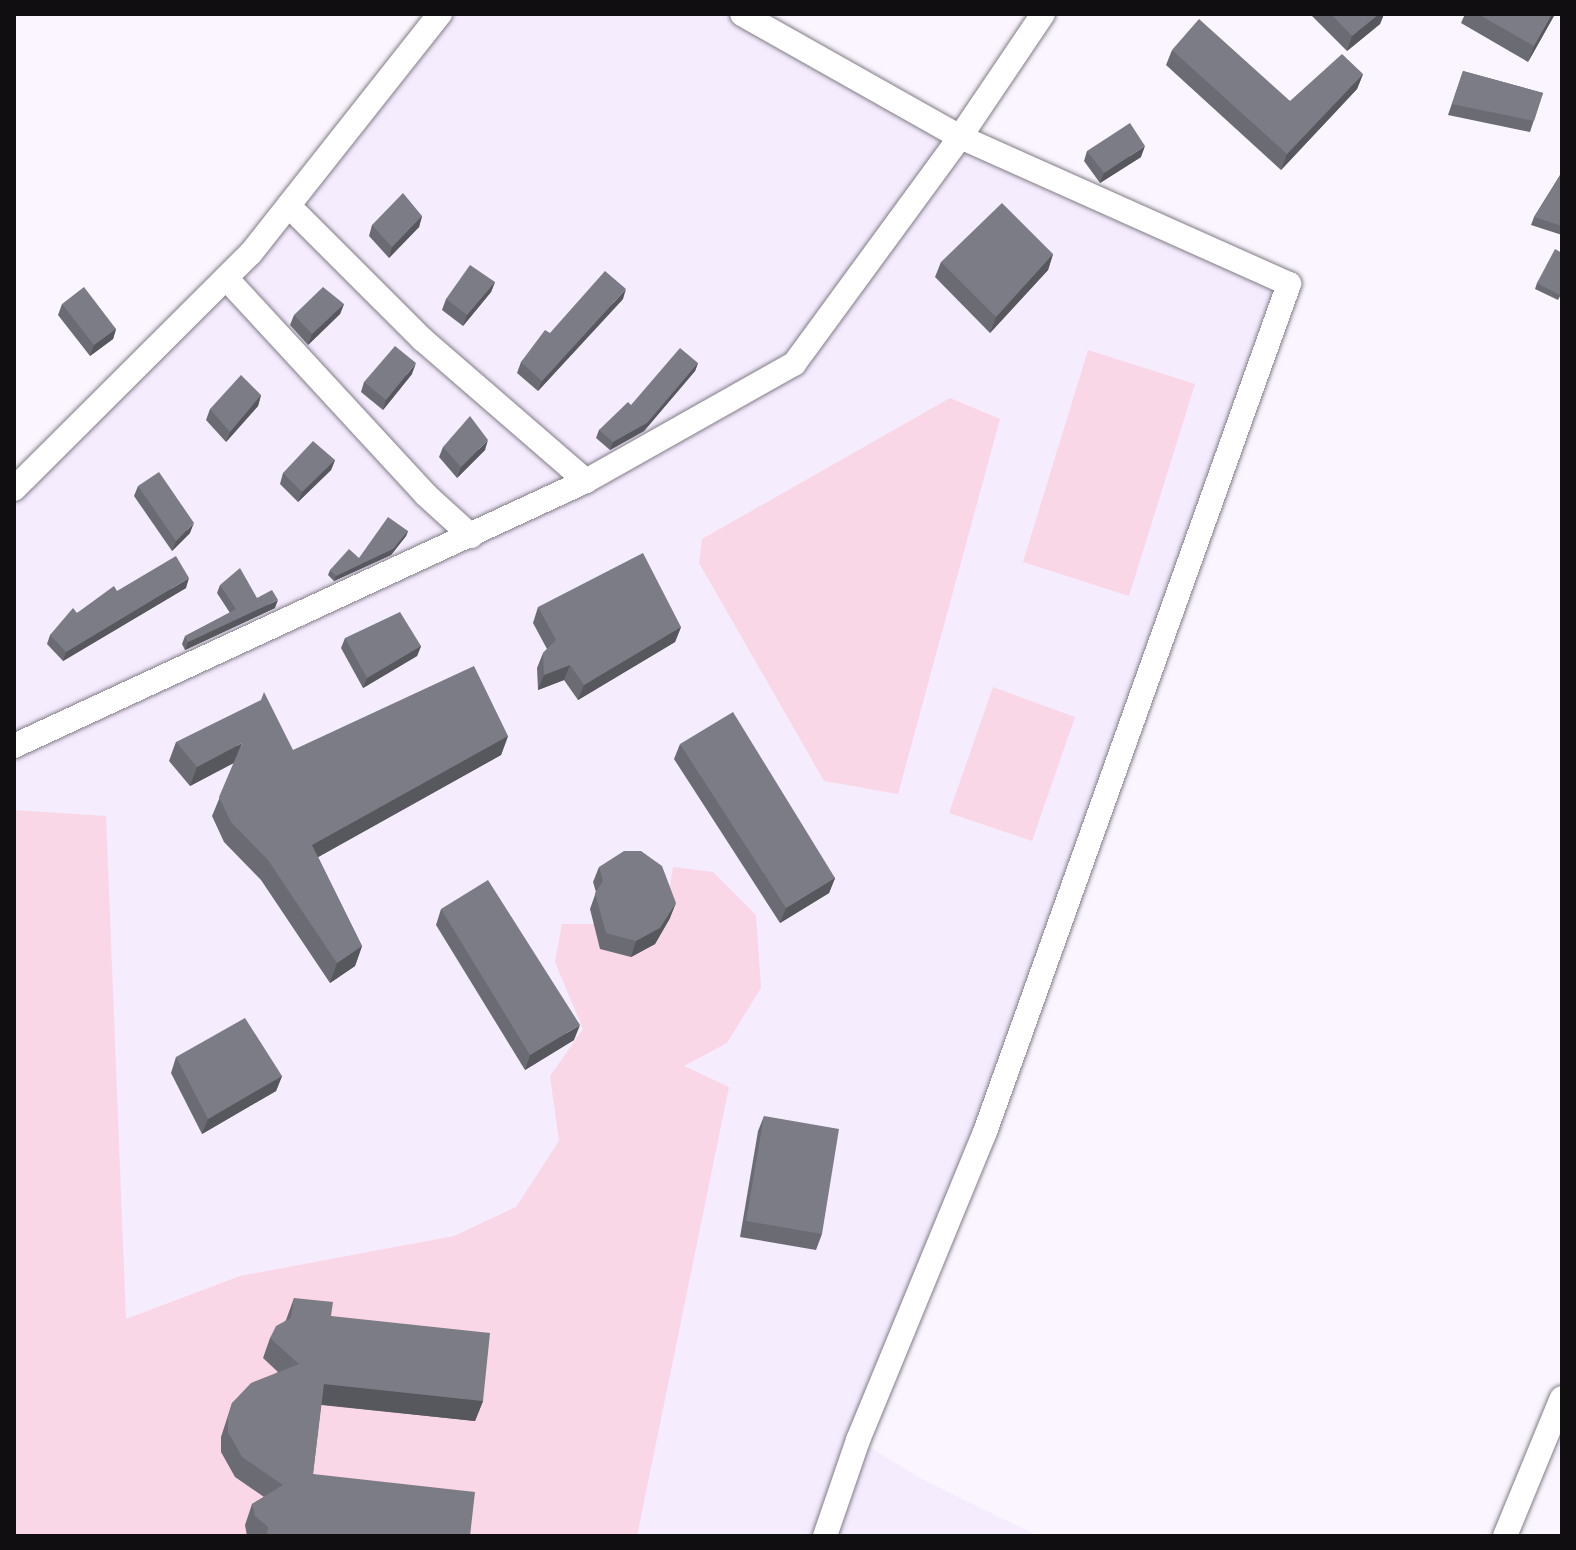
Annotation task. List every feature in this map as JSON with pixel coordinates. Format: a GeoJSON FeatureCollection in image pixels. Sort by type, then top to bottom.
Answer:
{"type":"FeatureCollection","features":[{"type":"Feature","properties":{"kind":"street"},"geometry":{"type":"LineString","coordinates":[[14,489],[226,278],[289,206],[440,14]]}},
{"type":"Feature","properties":{"kind":"street"},"geometry":{"type":"LineString","coordinates":[[742,14],[960,137],[1289,284],[985,1132],[858,1440],[825,1536]]}},
{"type":"Feature","properties":{"kind":"street"},"geometry":{"type":"LineString","coordinates":[[14,746],[586,481],[794,364],[960,137],[1043,14]]}},
{"type":"Feature","properties":{"kind":"street"},"geometry":{"type":"LineString","coordinates":[[289,206],[423,340],[586,481]]}},
{"type":"Feature","properties":{"kind":"street"},"geometry":{"type":"LineString","coordinates":[[226,278],[426,495],[471,536]]}},
{"type":"Feature","properties":{"kind":"street"},"geometry":{"type":"LineString","coordinates":[[1505,1536],[1562,1398]]}},
{"type":"Feature","properties":{"kind":"shaded area"},"geometry":{"type":"Polygon","coordinates":[[[440,14],[742,14],[960,137],[1289,284],[858,1440],[922,1479],[1038,1536],[14,1536],[14,501],[66,437],[226,277],[440,14]]]}},
{"type":"Feature","properties":{"kind":"shaded area"},"geometry":{"type":"Polygon","coordinates":[[[1088,350],[1195,384],[1129,596],[1023,562],[1088,350]]]}},
{"type":"Feature","properties":{"kind":"shaded area"},"geometry":{"type":"Polygon","coordinates":[[[950,398],[1000,419],[898,794],[824,781],[699,563],[702,539],[950,398]]]}},
{"type":"Feature","properties":{"kind":"shaded area"},"geometry":{"type":"Polygon","coordinates":[[[993,687],[1075,717],[1032,841],[949,813],[993,687]]]}},
{"type":"Feature","properties":{"kind":"shaded area"},"geometry":{"type":"Polygon","coordinates":[[[14,810],[106,816],[126,1319],[240,1276],[454,1236],[516,1207],[559,1141],[550,1076],[583,1029],[555,962],[562,924],[627,924],[669,892],[673,867],[713,872],[756,915],[761,988],[727,1043],[684,1066],[729,1087],[637,1536],[14,1536],[14,810]]]}},
{"type":"Feature","properties":{"kind":"building"},"geometry":{"type":"Polygon","coordinates":[[[1331,14],[1379,14],[1352,36],[1331,14]]]}},
{"type":"Feature","properties":{"kind":"building"},"geometry":{"type":"Polygon","coordinates":[[[1478,14],[1552,14],[1534,46],[1478,14]]]}},
{"type":"Feature","properties":{"kind":"building"},"geometry":{"type":"Polygon","coordinates":[[[1199,19],[1290,101],[1342,54],[1363,74],[1287,154],[1172,50],[1199,19]]]}},
{"type":"Feature","properties":{"kind":"building"},"geometry":{"type":"Polygon","coordinates":[[[1463,71],[1543,93],[1534,121],[1452,104],[1463,71]]]}},
{"type":"Feature","properties":{"kind":"building"},"geometry":{"type":"Polygon","coordinates":[[[1130,123],[1145,146],[1104,173],[1087,151],[1130,123]]]}},
{"type":"Feature","properties":{"kind":"building"},"geometry":{"type":"Polygon","coordinates":[[[1562,172],[1562,226],[1534,217],[1562,172]]]}},
{"type":"Feature","properties":{"kind":"building"},"geometry":{"type":"Polygon","coordinates":[[[403,193],[422,216],[392,247],[372,225],[403,193]]]}},
{"type":"Feature","properties":{"kind":"building"},"geometry":{"type":"Polygon","coordinates":[[[1002,203],[1053,254],[996,317],[941,262],[1002,203]]]}},
{"type":"Feature","properties":{"kind":"building"},"geometry":{"type":"Polygon","coordinates":[[[1555,249],[1562,253],[1560,295],[1537,283],[1555,249]]]}},
{"type":"Feature","properties":{"kind":"building"},"geometry":{"type":"Polygon","coordinates":[[[470,265],[495,282],[467,315],[446,299],[470,265]]]}},
{"type":"Feature","properties":{"kind":"building"},"geometry":{"type":"Polygon","coordinates":[[[605,271],[626,289],[542,381],[521,362],[545,330],[550,333],[605,271]]]}},
{"type":"Feature","properties":{"kind":"building"},"geometry":{"type":"Polygon","coordinates":[[[84,287],[116,329],[94,345],[62,304],[84,287]]]}},
{"type":"Feature","properties":{"kind":"building"},"geometry":{"type":"Polygon","coordinates":[[[323,287],[344,304],[312,334],[294,315],[323,287]]]}},
{"type":"Feature","properties":{"kind":"building"},"geometry":{"type":"Polygon","coordinates":[[[395,346],[416,363],[386,400],[364,382],[395,346]]]}},
{"type":"Feature","properties":{"kind":"building"},"geometry":{"type":"Polygon","coordinates":[[[680,348],[698,363],[647,423],[613,442],[599,430],[628,402],[631,405],[680,348]]]}},
{"type":"Feature","properties":{"kind":"building"},"geometry":{"type":"Polygon","coordinates":[[[241,375],[261,395],[230,432],[210,409],[241,375]]]}},
{"type":"Feature","properties":{"kind":"building"},"geometry":{"type":"Polygon","coordinates":[[[470,416],[488,440],[461,467],[443,447],[470,416]]]}},
{"type":"Feature","properties":{"kind":"building"},"geometry":{"type":"Polygon","coordinates":[[[313,441],[335,460],[302,492],[283,473],[313,441]]]}},
{"type":"Feature","properties":{"kind":"building"},"geometry":{"type":"Polygon","coordinates":[[[159,472],[194,523],[176,541],[138,486],[159,472]]]}},
{"type":"Feature","properties":{"kind":"building"},"geometry":{"type":"Polygon","coordinates":[[[388,517],[408,531],[393,549],[336,576],[330,570],[349,549],[359,558],[388,517]]]}},
{"type":"Feature","properties":{"kind":"building"},"geometry":{"type":"Polygon","coordinates":[[[643,553],[681,627],[584,685],[570,665],[544,675],[543,653],[556,640],[538,607],[643,553]]]}},
{"type":"Feature","properties":{"kind":"building"},"geometry":{"type":"Polygon","coordinates":[[[176,556],[189,578],[66,652],[50,635],[73,608],[77,613],[114,586],[117,591],[176,556]]]}},
{"type":"Feature","properties":{"kind":"building"},"geometry":{"type":"Polygon","coordinates":[[[240,568],[257,598],[272,590],[278,600],[188,642],[185,636],[236,609],[220,585],[240,568]]]}},
{"type":"Feature","properties":{"kind":"building"},"geometry":{"type":"Polygon","coordinates":[[[400,612],[421,646],[367,678],[345,638],[400,612]]]}},
{"type":"Feature","properties":{"kind":"building"},"geometry":{"type":"Polygon","coordinates":[[[474,666],[508,736],[312,845],[362,946],[337,963],[268,860],[231,822],[219,797],[242,743],[197,767],[176,742],[261,700],[264,692],[293,750],[474,666]]]}},
{"type":"Feature","properties":{"kind":"building"},"geometry":{"type":"Polygon","coordinates":[[[733,712],[835,878],[786,908],[680,744],[733,712]]]}},
{"type":"Feature","properties":{"kind":"building"},"geometry":{"type":"Polygon","coordinates":[[[624,851],[641,851],[662,866],[676,903],[660,928],[636,941],[606,933],[595,893],[603,881],[599,867],[624,851]]]}},
{"type":"Feature","properties":{"kind":"building"},"geometry":{"type":"Polygon","coordinates":[[[488,880],[580,1025],[530,1055],[441,909],[488,880]]]}},
{"type":"Feature","properties":{"kind":"building"},"geometry":{"type":"Polygon","coordinates":[[[245,1018],[282,1076],[208,1119],[176,1057],[245,1018]]]}},
{"type":"Feature","properties":{"kind":"building"},"geometry":{"type":"Polygon","coordinates":[[[764,1116],[839,1129],[822,1234],[746,1221],[764,1116]]]}},
{"type":"Feature","properties":{"kind":"building"},"geometry":{"type":"Polygon","coordinates":[[[294,1298],[333,1302],[331,1316],[490,1333],[483,1401],[324,1384],[313,1474],[475,1492],[470,1536],[267,1536],[268,1527],[255,1516],[252,1504],[283,1485],[242,1457],[228,1432],[228,1417],[232,1403],[251,1383],[299,1364],[270,1338],[276,1326],[291,1318],[294,1298]]]}}]}
